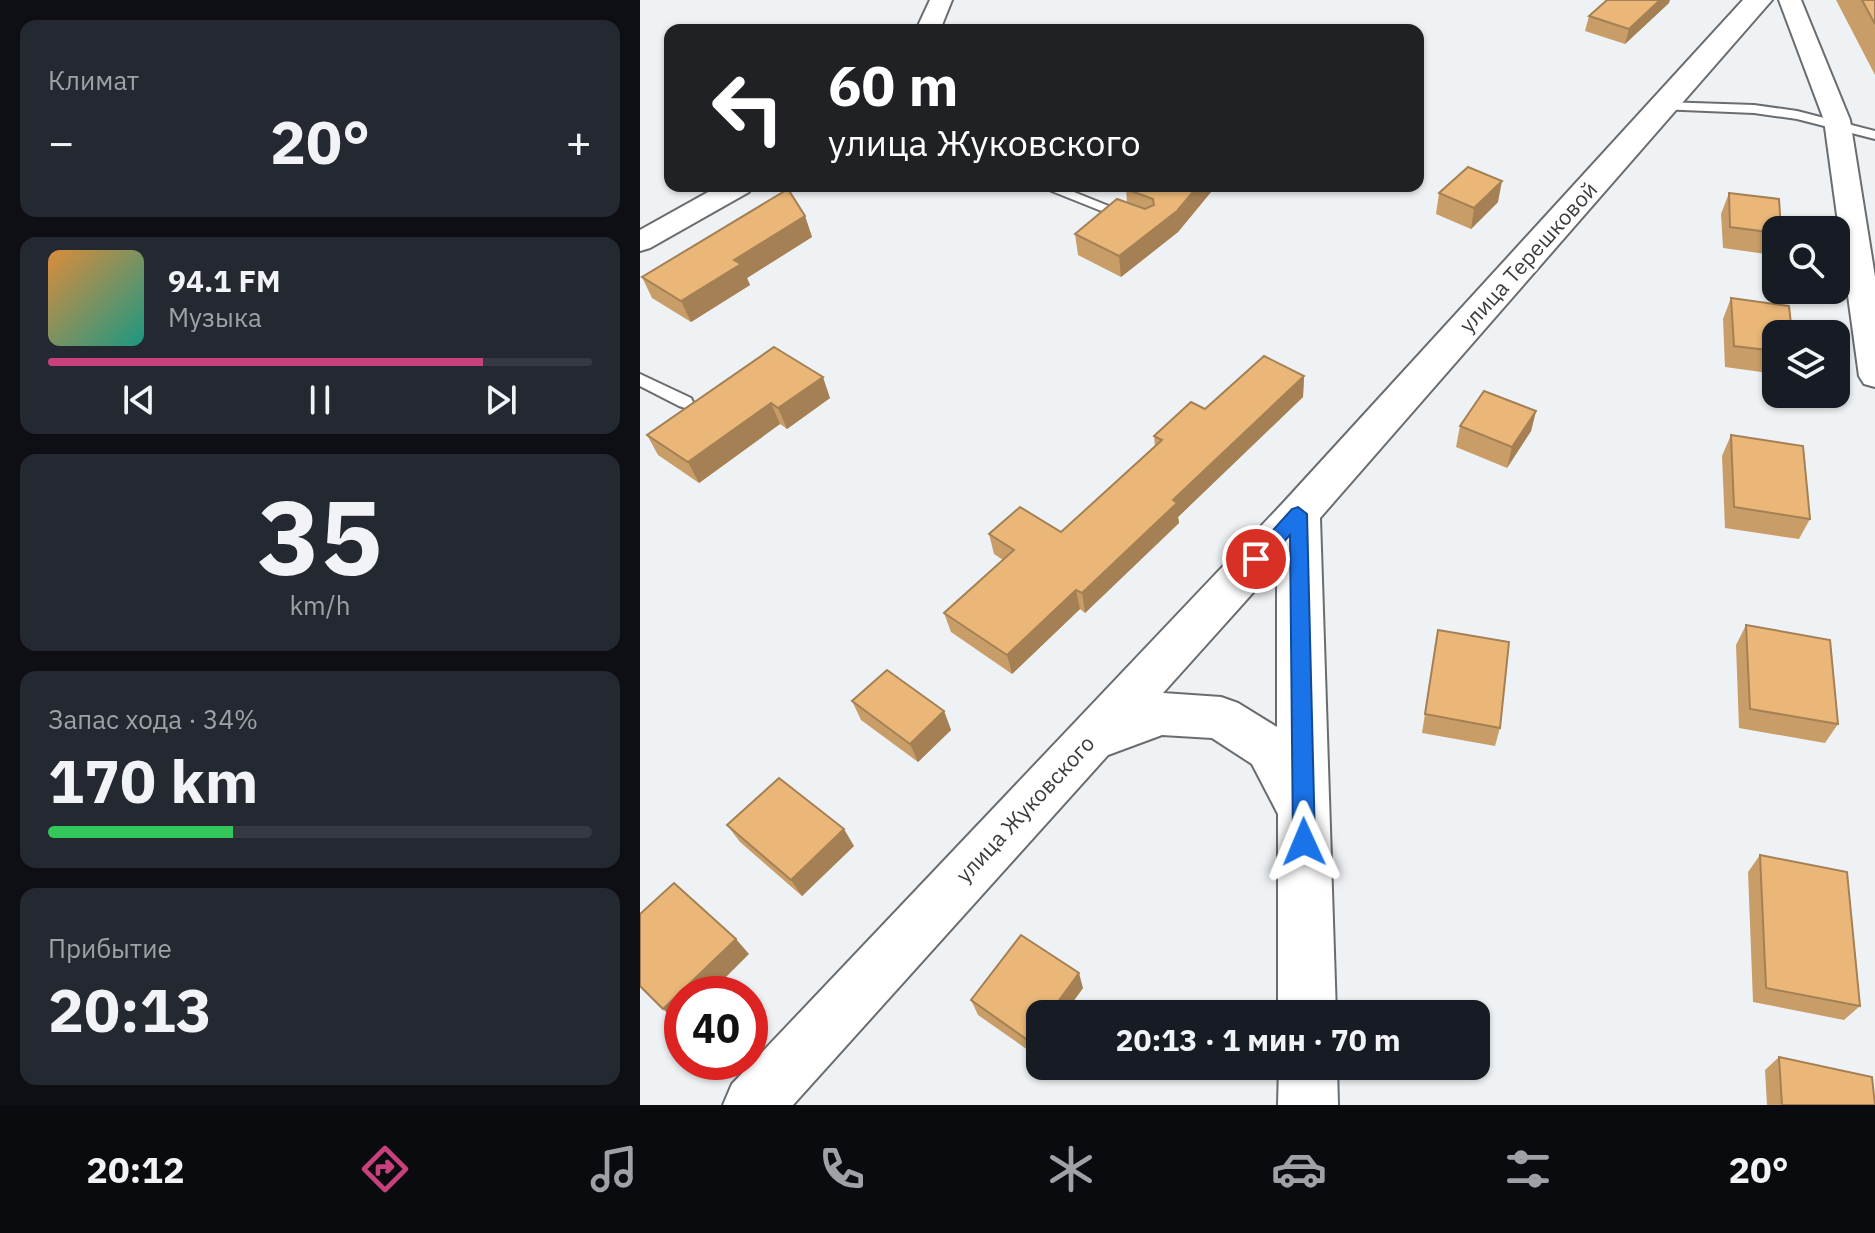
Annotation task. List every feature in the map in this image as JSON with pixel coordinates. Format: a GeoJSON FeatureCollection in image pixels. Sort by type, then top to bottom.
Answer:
{"type":"FeatureCollection","features":[{"type":"Feature","properties":{"kind":"main road","name":"улица Терешковой"},"geometry":{"type":"LineString","coordinates":[[1298,514],[1758,0]]}},
{"type":"Feature","properties":{"kind":"main road","name":"улица Жуковского"},"geometry":{"type":"LineString","coordinates":[[753,1105],[1298,514]]}},
{"type":"Feature","properties":{"kind":"main road"},"geometry":{"type":"LineString","coordinates":[[1298,514],[1307,1000]]}},
{"type":"Feature","properties":{"kind":"main road"},"geometry":{"type":"LineString","coordinates":[[1088,740],[1162,714],[1221,718],[1270,749],[1303,813]]}},
{"type":"Feature","properties":{"kind":"main road"},"geometry":{"type":"LineString","coordinates":[[1308,1080],[1308,1105]]}},
{"type":"Feature","properties":{"kind":"street"},"geometry":{"type":"LineString","coordinates":[[931,24],[941,0]]}},
{"type":"Feature","properties":{"kind":"street"},"geometry":{"type":"LineString","coordinates":[[1790,0],[1838,127],[1870,304],[1875,376]]}},
{"type":"Feature","properties":{"kind":"street"},"geometry":{"type":"LineString","coordinates":[[640,242],[728,192]]}},
{"type":"Feature","properties":{"kind":"lane"},"geometry":{"type":"LineString","coordinates":[[1663,106],[1754,109],[1797,115],[1875,135]]}},
{"type":"Feature","properties":{"kind":"lane"},"geometry":{"type":"LineString","coordinates":[[1062,192],[1147,223]]}},
{"type":"Feature","properties":{"kind":"lane"},"geometry":{"type":"LineString","coordinates":[[640,379],[685,402]]}},
{"type":"Feature","properties":{"kind":"building"},"geometry":{"type":"Polygon","coordinates":[[[1607,0],[1660,0],[1629,29],[1589,16],[1607,0]]]}},
{"type":"Feature","properties":{"kind":"building"},"geometry":{"type":"Polygon","coordinates":[[[1862,0],[1875,0],[1875,24],[1862,0]]]}},
{"type":"Feature","properties":{"kind":"building"},"geometry":{"type":"Polygon","coordinates":[[[1468,167],[1502,181],[1474,208],[1439,193],[1468,167]]]}},
{"type":"Feature","properties":{"kind":"building"},"geometry":{"type":"Polygon","coordinates":[[[783,192],[790,192],[805,216],[734,260],[741,264],[681,301],[642,277],[783,192]]]}},
{"type":"Feature","properties":{"kind":"building"},"geometry":{"type":"Polygon","coordinates":[[[1134,192],[1193,192],[1177,211],[1119,256],[1075,234],[1117,199],[1145,209],[1154,205],[1153,199],[1134,192]]]}},
{"type":"Feature","properties":{"kind":"building"},"geometry":{"type":"Polygon","coordinates":[[[1729,193],[1779,199],[1780,216],[1762,216],[1762,231],[1730,227],[1729,193]]]}},
{"type":"Feature","properties":{"kind":"building"},"geometry":{"type":"Polygon","coordinates":[[[1731,298],[1789,306],[1790,320],[1762,320],[1762,349],[1734,346],[1731,298]]]}},
{"type":"Feature","properties":{"kind":"building"},"geometry":{"type":"Polygon","coordinates":[[[774,347],[823,377],[778,408],[771,403],[688,462],[647,435],[774,347]]]}},
{"type":"Feature","properties":{"kind":"building"},"geometry":{"type":"Polygon","coordinates":[[[1264,356],[1304,376],[1173,500],[1177,503],[1082,593],[1076,590],[1007,655],[944,613],[1014,550],[989,534],[1020,507],[1061,532],[1162,440],[1154,436],[1191,402],[1205,409],[1264,356]]]}},
{"type":"Feature","properties":{"kind":"building"},"geometry":{"type":"Polygon","coordinates":[[[1484,391],[1536,411],[1512,447],[1460,426],[1484,391]]]}},
{"type":"Feature","properties":{"kind":"building"},"geometry":{"type":"Polygon","coordinates":[[[1731,435],[1803,446],[1810,519],[1734,507],[1731,435]]]}},
{"type":"Feature","properties":{"kind":"building"},"geometry":{"type":"Polygon","coordinates":[[[1746,625],[1830,640],[1838,724],[1750,709],[1746,625]]]}},
{"type":"Feature","properties":{"kind":"building"},"geometry":{"type":"Polygon","coordinates":[[[1438,630],[1509,642],[1500,728],[1425,714],[1438,630]]]}},
{"type":"Feature","properties":{"kind":"building"},"geometry":{"type":"Polygon","coordinates":[[[887,670],[944,711],[910,744],[852,701],[887,670]]]}},
{"type":"Feature","properties":{"kind":"building"},"geometry":{"type":"Polygon","coordinates":[[[779,778],[844,829],[791,880],[727,825],[779,778]]]}},
{"type":"Feature","properties":{"kind":"building"},"geometry":{"type":"Polygon","coordinates":[[[1760,855],[1847,872],[1860,1006],[1766,988],[1760,855]]]}},
{"type":"Feature","properties":{"kind":"building"},"geometry":{"type":"Polygon","coordinates":[[[674,883],[736,939],[697,976],[664,976],[663,1009],[640,986],[640,914],[674,883]]]}},
{"type":"Feature","properties":{"kind":"building"},"geometry":{"type":"Polygon","coordinates":[[[1021,935],[1079,973],[1059,1000],[1026,1000],[1026,1039],[971,1000],[1021,935]]]}},
{"type":"Feature","properties":{"kind":"building"},"geometry":{"type":"Polygon","coordinates":[[[1779,1057],[1872,1077],[1875,1105],[1782,1105],[1779,1057]]]}},
{"type":"Feature","properties":{"kind":"route"},"geometry":{"type":"LineString","coordinates":[[1256,559],[1298,514],[1304,842]]}}]}
